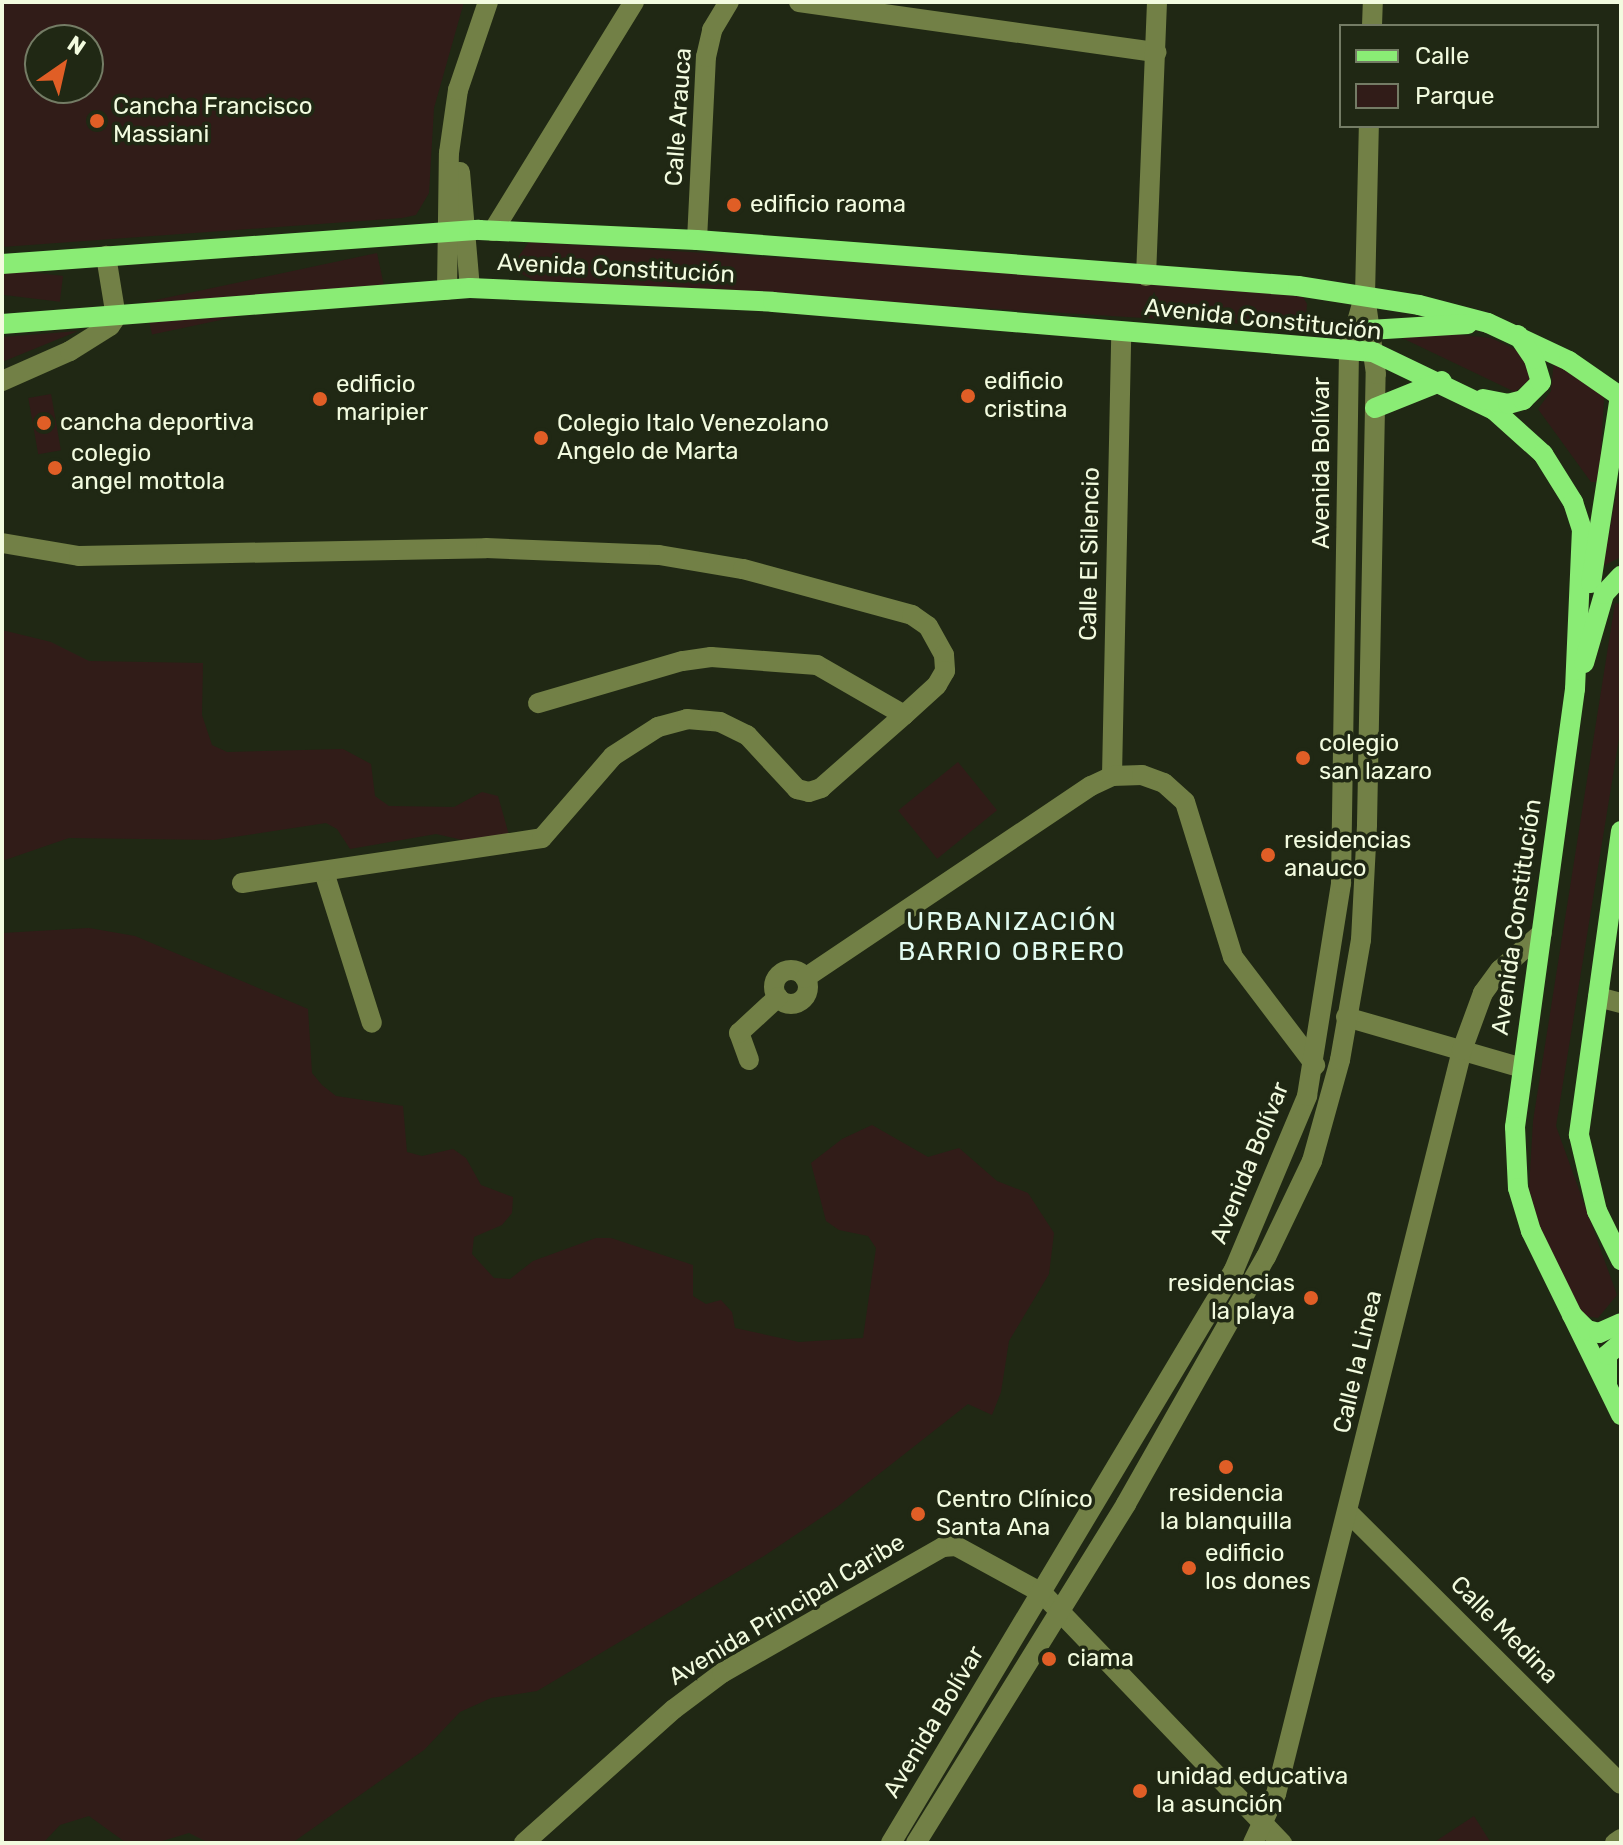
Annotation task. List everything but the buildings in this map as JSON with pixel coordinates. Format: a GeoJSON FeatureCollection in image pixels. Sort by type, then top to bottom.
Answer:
{"type":"FeatureCollection","features":[{"type":"Feature","properties":{"kind":"main road","name":"Avenida Constitución"},"geometry":{"type":"LineString","coordinates":[[2,264],[455,231],[493,231],[697,240],[1146,276],[1365,296],[1488,323],[1517,333],[1621,394]]}},
{"type":"Feature","properties":{"kind":"main road","name":"Avenida Constitución"},"geometry":{"type":"LineString","coordinates":[[2,324],[470,288],[773,302],[1373,352],[1447,384],[1524,433],[1573,502],[1582,529],[1575,689],[1515,1127],[1518,1188],[1569,1312],[1621,1415]]}},
{"type":"Feature","properties":{"kind":"main road"},"geometry":{"type":"LineString","coordinates":[[1369,330],[1488,323]]}},
{"type":"Feature","properties":{"kind":"main road"},"geometry":{"type":"LineString","coordinates":[[1375,408],[1447,384],[1508,404],[1532,396],[1539,373],[1517,333]]}},
{"type":"Feature","properties":{"kind":"main road"},"geometry":{"type":"LineString","coordinates":[[1575,689],[1621,394]]}},
{"type":"Feature","properties":{"kind":"main road"},"geometry":{"type":"LineString","coordinates":[[1575,689],[1601,602],[1621,576]]}},
{"type":"Feature","properties":{"kind":"main road"},"geometry":{"type":"LineString","coordinates":[[1621,831],[1579,1135],[1597,1211],[1621,1260]]}},
{"type":"Feature","properties":{"kind":"main road"},"geometry":{"type":"LineString","coordinates":[[1569,1312],[1587,1330],[1599,1333],[1621,1323]]}},
{"type":"Feature","properties":{"kind":"main road"},"geometry":{"type":"LineString","coordinates":[[1609,1390],[1607,1355],[1621,1343]]}},
{"type":"Feature","properties":{"kind":"street"},"geometry":{"type":"LineString","coordinates":[[470,288],[455,231],[449,153],[458,90],[488,2]]}},
{"type":"Feature","properties":{"kind":"street"},"geometry":{"type":"LineString","coordinates":[[447,290],[455,231],[459,157],[469,94],[502,2]]}},
{"type":"Feature","properties":{"kind":"street"},"geometry":{"type":"LineString","coordinates":[[493,231],[634,2]]}},
{"type":"Feature","properties":{"kind":"street","name":"Calle Arauca"},"geometry":{"type":"LineString","coordinates":[[697,240],[706,57],[712,30],[729,2]]}},
{"type":"Feature","properties":{"kind":"street"},"geometry":{"type":"LineString","coordinates":[[799,2],[1157,52]]}},
{"type":"Feature","properties":{"kind":"street"},"geometry":{"type":"LineString","coordinates":[[1146,276],[1157,2]]}},
{"type":"Feature","properties":{"kind":"street"},"geometry":{"type":"LineString","coordinates":[[1372,24],[1373,2]]}},
{"type":"Feature","properties":{"kind":"street"},"geometry":{"type":"LineString","coordinates":[[1365,296],[1369,128]]}},
{"type":"Feature","properties":{"kind":"street"},"geometry":{"type":"LineString","coordinates":[[2,381],[103,333],[116,317],[106,256]]}},
{"type":"Feature","properties":{"kind":"street","name":"Avenida Bolívar"},"geometry":{"type":"LineString","coordinates":[[916,1843],[1126,1504],[1281,1226],[1312,1161],[1346,1017],[1364,898],[1375,408],[1373,352],[1365,296]]}},
{"type":"Feature","properties":{"kind":"street","name":"Avenida Bolívar"},"geometry":{"type":"LineString","coordinates":[[891,1843],[1252,1237],[1290,1144],[1315,1065],[1341,883],[1349,350],[1365,296]]}},
{"type":"Feature","properties":{"kind":"street","name":"Calle El Silencio"},"geometry":{"type":"LineString","coordinates":[[1112,776],[1121,333]]}},
{"type":"Feature","properties":{"kind":"street"},"geometry":{"type":"LineString","coordinates":[[2,543],[79,556],[486,548],[659,555],[743,569],[912,615],[928,626],[939,640],[945,671],[924,701],[821,788],[809,792],[797,789],[747,735],[720,722],[687,719],[658,727],[613,756],[542,838],[242,883]]}},
{"type":"Feature","properties":{"kind":"street"},"geometry":{"type":"LineString","coordinates":[[538,703],[682,661],[711,657],[817,665],[904,715]]}},
{"type":"Feature","properties":{"kind":"street"},"geometry":{"type":"LineString","coordinates":[[749,1060],[739,1033],[778,997],[774,987],[782,973],[792,970],[805,978],[936,886],[1112,776],[1142,775],[1164,783],[1185,802],[1233,957],[1315,1065]]}},
{"type":"Feature","properties":{"kind":"street"},"geometry":{"type":"LineString","coordinates":[[324,872],[372,1023]]}},
{"type":"Feature","properties":{"kind":"street","name":"Calle la Linea"},"geometry":{"type":"LineString","coordinates":[[1253,1843],[1276,1794],[1349,1513],[1462,1050],[1483,993],[1500,970],[1542,933]]}},
{"type":"Feature","properties":{"kind":"street"},"geometry":{"type":"LineString","coordinates":[[1598,997],[1621,1003]]}},
{"type":"Feature","properties":{"kind":"street"},"geometry":{"type":"LineString","coordinates":[[1346,1017],[1523,1068]]}},
{"type":"Feature","properties":{"kind":"street","name":"Calle Medina"},"geometry":{"type":"LineString","coordinates":[[1349,1513],[1621,1784]]}},
{"type":"Feature","properties":{"kind":"street","name":"Avenida Principal Caribe"},"geometry":{"type":"LineString","coordinates":[[524,1843],[674,1709],[722,1673],[943,1547],[956,1546],[1042,1593],[1282,1843]]}},
{"type":"Feature","properties":{"kind":"street"},"geometry":{"type":"LineString","coordinates":[[1615,1843],[1621,1839]]}},
{"type":"Feature","properties":{"kind":"green space"},"geometry":{"type":"Polygon","coordinates":[[[2,2],[464,2],[434,108],[429,193],[416,215],[2,247],[2,2]]]}},
{"type":"Feature","properties":{"kind":"green space"},"geometry":{"type":"Polygon","coordinates":[[[529,242],[1299,290],[1307,304],[1306,316],[1293,327],[535,281],[518,272],[515,261],[529,242]]]}},
{"type":"Feature","properties":{"kind":"green space"},"geometry":{"type":"Polygon","coordinates":[[[377,253],[384,285],[152,335],[145,302],[377,253]]]}},
{"type":"Feature","properties":{"kind":"green space"},"geometry":{"type":"Polygon","coordinates":[[[2,269],[63,276],[60,302],[2,295],[2,269]]]}},
{"type":"Feature","properties":{"kind":"green space"},"geometry":{"type":"Polygon","coordinates":[[[78,331],[2,362],[2,337],[78,331]]]}},
{"type":"Feature","properties":{"kind":"green space"},"geometry":{"type":"Polygon","coordinates":[[[1426,331],[1491,338],[1521,352],[1530,363],[1530,379],[1515,392],[1396,335],[1426,331]]]}},
{"type":"Feature","properties":{"kind":"green space"},"geometry":{"type":"Polygon","coordinates":[[[1554,360],[1605,385],[1599,482],[1591,482],[1538,409],[1551,391],[1554,360]]]}},
{"type":"Feature","properties":{"kind":"green space","name":"cancha deportiva"},"geometry":{"type":"Polygon","coordinates":[[[51,394],[61,450],[38,454],[28,398],[51,394]]]}},
{"type":"Feature","properties":{"kind":"green space"},"geometry":{"type":"Polygon","coordinates":[[[1621,468],[1621,557],[1603,566],[1621,468]]]}},
{"type":"Feature","properties":{"kind":"green space"},"geometry":{"type":"Polygon","coordinates":[[[1615,603],[1621,604],[1621,726],[1556,1126],[1617,1295],[1598,1318],[1578,1315],[1549,1258],[1529,1189],[1533,1121],[1615,603]]]}},
{"type":"Feature","properties":{"kind":"green space"},"geometry":{"type":"Polygon","coordinates":[[[2,630],[51,642],[89,661],[203,663],[202,715],[212,745],[227,752],[343,749],[371,764],[375,796],[389,806],[454,807],[482,792],[498,796],[509,835],[476,843],[436,834],[350,849],[337,829],[326,823],[214,840],[69,838],[2,861],[2,630]]]}},
{"type":"Feature","properties":{"kind":"green space"},"geometry":{"type":"Polygon","coordinates":[[[958,762],[997,810],[937,859],[898,810],[958,762]]]}},
{"type":"Feature","properties":{"kind":"green space"},"geometry":{"type":"Polygon","coordinates":[[[89,928],[135,936],[308,1009],[312,1073],[322,1085],[336,1096],[403,1106],[407,1152],[422,1156],[453,1149],[466,1158],[481,1185],[513,1197],[512,1213],[502,1225],[474,1237],[472,1254],[494,1278],[510,1279],[533,1261],[596,1238],[611,1238],[693,1265],[693,1296],[706,1304],[721,1300],[732,1312],[735,1328],[799,1342],[863,1338],[876,1248],[868,1236],[839,1230],[826,1221],[811,1163],[842,1139],[872,1125],[928,1157],[959,1148],[997,1181],[1028,1193],[1054,1233],[1049,1274],[1009,1341],[1001,1392],[992,1415],[968,1404],[837,1507],[764,1556],[537,1691],[491,1698],[460,1712],[424,1750],[292,1843],[209,1843],[189,1833],[159,1842],[125,1842],[89,1816],[60,1825],[43,1843],[2,1843],[2,933],[89,928]]]}},
{"type":"Feature","properties":{"kind":"green space"},"geometry":{"type":"Polygon","coordinates":[[[1474,1816],[1491,1843],[1433,1843],[1474,1816]]]}},
{"type":"Feature","properties":{"kind":"place","name":"Cancha Francisco Massiani"},"geometry":{"type":"Point","coordinates":[97,121]}},
{"type":"Feature","properties":{"kind":"place","name":"edificio raoma"},"geometry":{"type":"Point","coordinates":[734,205]}},
{"type":"Feature","properties":{"kind":"place","name":"edificio cristina"},"geometry":{"type":"Point","coordinates":[968,396]}},
{"type":"Feature","properties":{"kind":"place","name":"edificio maripier"},"geometry":{"type":"Point","coordinates":[320,399]}},
{"type":"Feature","properties":{"kind":"place","name":"cancha deportiva"},"geometry":{"type":"Point","coordinates":[44,423]}},
{"type":"Feature","properties":{"kind":"place","name":"Colegio Italo Venezolano Angelo de Marta"},"geometry":{"type":"Point","coordinates":[541,438]}},
{"type":"Feature","properties":{"kind":"place","name":"colegio angel mottola"},"geometry":{"type":"Point","coordinates":[55,468]}},
{"type":"Feature","properties":{"kind":"place","name":"colegio san lazaro"},"geometry":{"type":"Point","coordinates":[1303,758]}},
{"type":"Feature","properties":{"kind":"place","name":"residencias anauco"},"geometry":{"type":"Point","coordinates":[1268,855]}},
{"type":"Feature","properties":{"kind":"place","name":"residencias la playa"},"geometry":{"type":"Point","coordinates":[1311,1298]}},
{"type":"Feature","properties":{"kind":"place","name":"residencia la blanquilla"},"geometry":{"type":"Point","coordinates":[1226,1467]}},
{"type":"Feature","properties":{"kind":"place","name":"Centro Clínico Santa Ana"},"geometry":{"type":"Point","coordinates":[918,1514]}},
{"type":"Feature","properties":{"kind":"place","name":"edificio los dones"},"geometry":{"type":"Point","coordinates":[1189,1568]}},
{"type":"Feature","properties":{"kind":"place","name":"ciama"},"geometry":{"type":"Point","coordinates":[1049,1659]}},
{"type":"Feature","properties":{"kind":"place","name":"unidad educativa la asunción"},"geometry":{"type":"Point","coordinates":[1140,1791]}},
{"type":"Feature","properties":{"kind":"district","name":"URBANIZACIÓN BARRIO OBRERO"},"geometry":{"type":"Point","coordinates":[1012,937]}}]}
